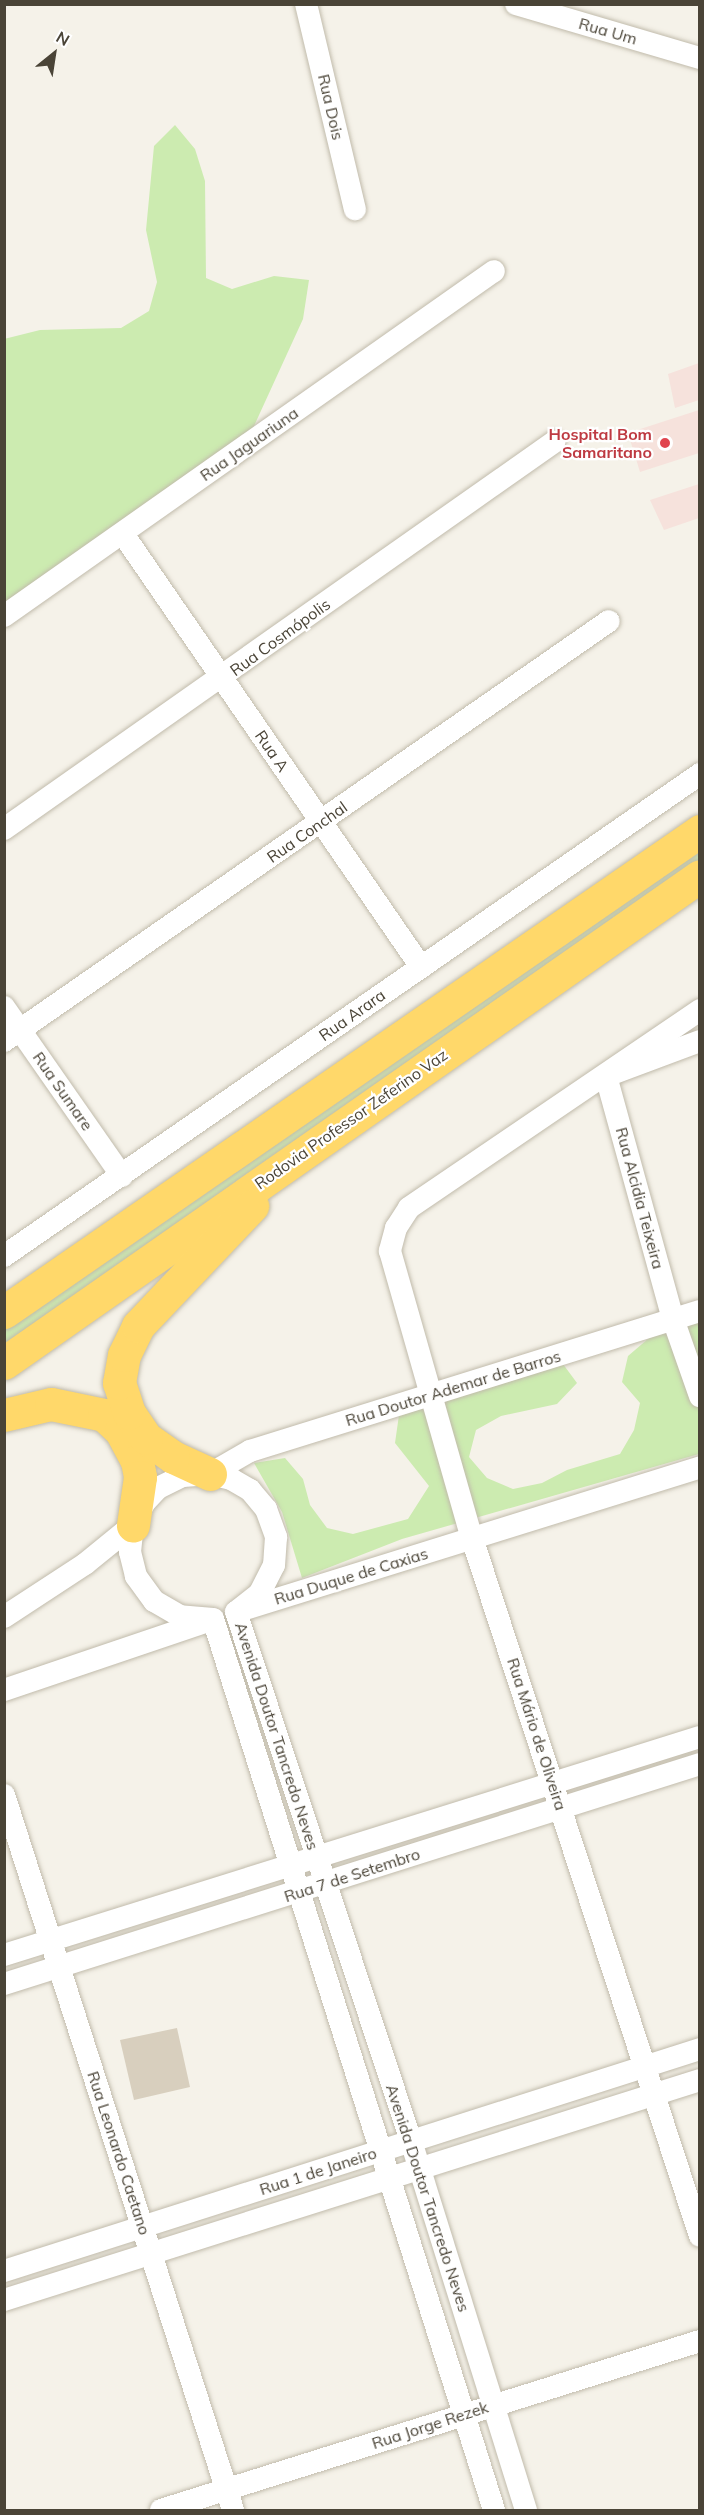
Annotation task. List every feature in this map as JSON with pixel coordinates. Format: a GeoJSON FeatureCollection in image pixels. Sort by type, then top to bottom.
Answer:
{"type":"FeatureCollection","features":[{"type":"Feature","properties":{"kind":"highway"},"geometry":{"type":"LineString","coordinates":[[4,1312],[699,831]]}},
{"type":"Feature","properties":{"kind":"highway","name":"Rodovia Professor Zeferino Vaz"},"geometry":{"type":"LineString","coordinates":[[4,1363],[699,876]]}},
{"type":"Feature","properties":{"kind":"highway"},"geometry":{"type":"LineString","coordinates":[[210,1474],[173,1457],[146,1438],[129,1413],[119,1383],[124,1355],[138,1326],[309,1148]]}},
{"type":"Feature","properties":{"kind":"highway"},"geometry":{"type":"LineString","coordinates":[[4,1415],[51,1404],[104,1415],[121,1431],[137,1461],[140,1477],[133,1525]]}},
{"type":"Feature","properties":{"kind":"street","name":"Rua Dois"},"geometry":{"type":"LineString","coordinates":[[306,4],[355,210]]}},
{"type":"Feature","properties":{"kind":"street","name":"Rua Um"},"geometry":{"type":"LineString","coordinates":[[516,4],[699,58]]}},
{"type":"Feature","properties":{"kind":"street","name":"Rua Jaguariuna"},"geometry":{"type":"LineString","coordinates":[[4,616],[494,271]]}},
{"type":"Feature","properties":{"kind":"street","name":"Rua Cosmópolis"},"geometry":{"type":"LineString","coordinates":[[4,829],[222,679],[554,442]]}},
{"type":"Feature","properties":{"kind":"street","name":"Rua A"},"geometry":{"type":"LineString","coordinates":[[123,534],[421,967]]}},
{"type":"Feature","properties":{"kind":"street","name":"Rua Conchal"},"geometry":{"type":"LineString","coordinates":[[13,1036],[609,621]]}},
{"type":"Feature","properties":{"kind":"street","name":"Rua Arara"},"geometry":{"type":"LineString","coordinates":[[4,1256],[699,774]]}},
{"type":"Feature","properties":{"kind":"street","name":"Rua Sumare"},"geometry":{"type":"LineString","coordinates":[[4,1007],[13,1036],[122,1176]]}},
{"type":"Feature","properties":{"kind":"street"},"geometry":{"type":"LineString","coordinates":[[606,1076],[699,1010]]}},
{"type":"Feature","properties":{"kind":"street"},"geometry":{"type":"LineString","coordinates":[[606,1076],[699,1041]]}},
{"type":"Feature","properties":{"kind":"street","name":"Rua Mário de Oliveira"},"geometry":{"type":"LineString","coordinates":[[606,1076],[409,1208],[396,1228],[390,1251],[395,1276],[472,1538],[647,2066],[699,2236]]}},
{"type":"Feature","properties":{"kind":"street","name":"Rua Alcidia Teixeira"},"geometry":{"type":"LineString","coordinates":[[606,1076],[673,1319],[699,1396]]}},
{"type":"Feature","properties":{"kind":"street","name":"Rua Doutor Ademar de Barros"},"geometry":{"type":"LineString","coordinates":[[210,1474],[250,1451],[699,1311]]}},
{"type":"Feature","properties":{"kind":"street","name":"Rua Duque de Caxias"},"geometry":{"type":"LineString","coordinates":[[4,1690],[213,1619],[699,1467]]}},
{"type":"Feature","properties":{"kind":"street","name":"Avenida Doutor Tancredo Neves"},"geometry":{"type":"LineString","coordinates":[[494,2511],[213,1619],[180,1616],[154,1601],[136,1576],[130,1552],[133,1525],[144,1503],[158,1488],[183,1476],[210,1474],[231,1479],[250,1490],[266,1509],[276,1537],[274,1565],[259,1594],[236,1612],[411,2141],[526,2511]]}},
{"type":"Feature","properties":{"kind":"street"},"geometry":{"type":"LineString","coordinates":[[4,1617],[85,1564],[133,1525]]}},
{"type":"Feature","properties":{"kind":"street","name":"Rua 7 de Setembro"},"geometry":{"type":"LineString","coordinates":[[4,1955],[699,1737]]}},
{"type":"Feature","properties":{"kind":"street","name":"Rua 7 de Setembro"},"geometry":{"type":"LineString","coordinates":[[4,1984],[326,1884],[699,1764]]}},
{"type":"Feature","properties":{"kind":"street","name":"Rua Leonardo Caetano"},"geometry":{"type":"LineString","coordinates":[[4,1795],[229,2500]]}},
{"type":"Feature","properties":{"kind":"street","name":"Rua 1 de Janeiro"},"geometry":{"type":"LineString","coordinates":[[4,2271],[699,2049]]}},
{"type":"Feature","properties":{"kind":"street","name":"Rua 1 de Janeiro"},"geometry":{"type":"LineString","coordinates":[[4,2300],[420,2171],[699,2080]]}},
{"type":"Feature","properties":{"kind":"street","name":"Rua Jorge Rezek"},"geometry":{"type":"LineString","coordinates":[[161,2511],[229,2500],[463,2415],[699,2341]]}},
{"type":"Feature","properties":{"kind":"shaded area","name":"Hospital Bom Samaritano"},"geometry":{"type":"Polygon","coordinates":[[[699,363],[699,400],[675,408],[668,374],[699,363]]]}},
{"type":"Feature","properties":{"kind":"shaded area","name":"Hospital Bom Samaritano"},"geometry":{"type":"Polygon","coordinates":[[[699,410],[699,453],[640,472],[628,433],[699,410]]]}},
{"type":"Feature","properties":{"kind":"shaded area","name":"Hospital Bom Samaritano"},"geometry":{"type":"Polygon","coordinates":[[[699,484],[699,518],[664,530],[650,500],[699,484]]]}},
{"type":"Feature","properties":{"kind":"green space"},"geometry":{"type":"Polygon","coordinates":[[[175,125],[195,149],[205,181],[206,278],[232,289],[274,276],[309,280],[303,319],[249,437],[5,604],[4,339],[40,330],[121,328],[149,311],[157,282],[146,230],[154,146],[175,125]]]}},
{"type":"Feature","properties":{"kind":"green space"},"geometry":{"type":"Polygon","coordinates":[[[699,843],[699,862],[5,1347],[5,1328],[699,843]]]}},
{"type":"Feature","properties":{"kind":"green space"},"geometry":{"type":"Polygon","coordinates":[[[699,1316],[699,1454],[402,1539],[302,1578],[282,1512],[254,1463],[285,1458],[303,1479],[310,1505],[327,1528],[353,1534],[408,1519],[429,1486],[395,1443],[399,1415],[560,1360],[577,1383],[557,1404],[501,1416],[476,1430],[469,1457],[487,1478],[513,1489],[542,1483],[567,1470],[620,1454],[634,1430],[640,1403],[622,1382],[628,1356],[649,1338],[699,1316]]]}},
{"type":"Feature","properties":{"kind":"building"},"geometry":{"type":"Polygon","coordinates":[[[177,2028],[190,2087],[134,2100],[120,2040],[177,2028]]]}},
{"type":"Feature","properties":{"kind":"place","name":"Hospital Bom Samaritano"},"geometry":{"type":"Point","coordinates":[665,443]}}]}
